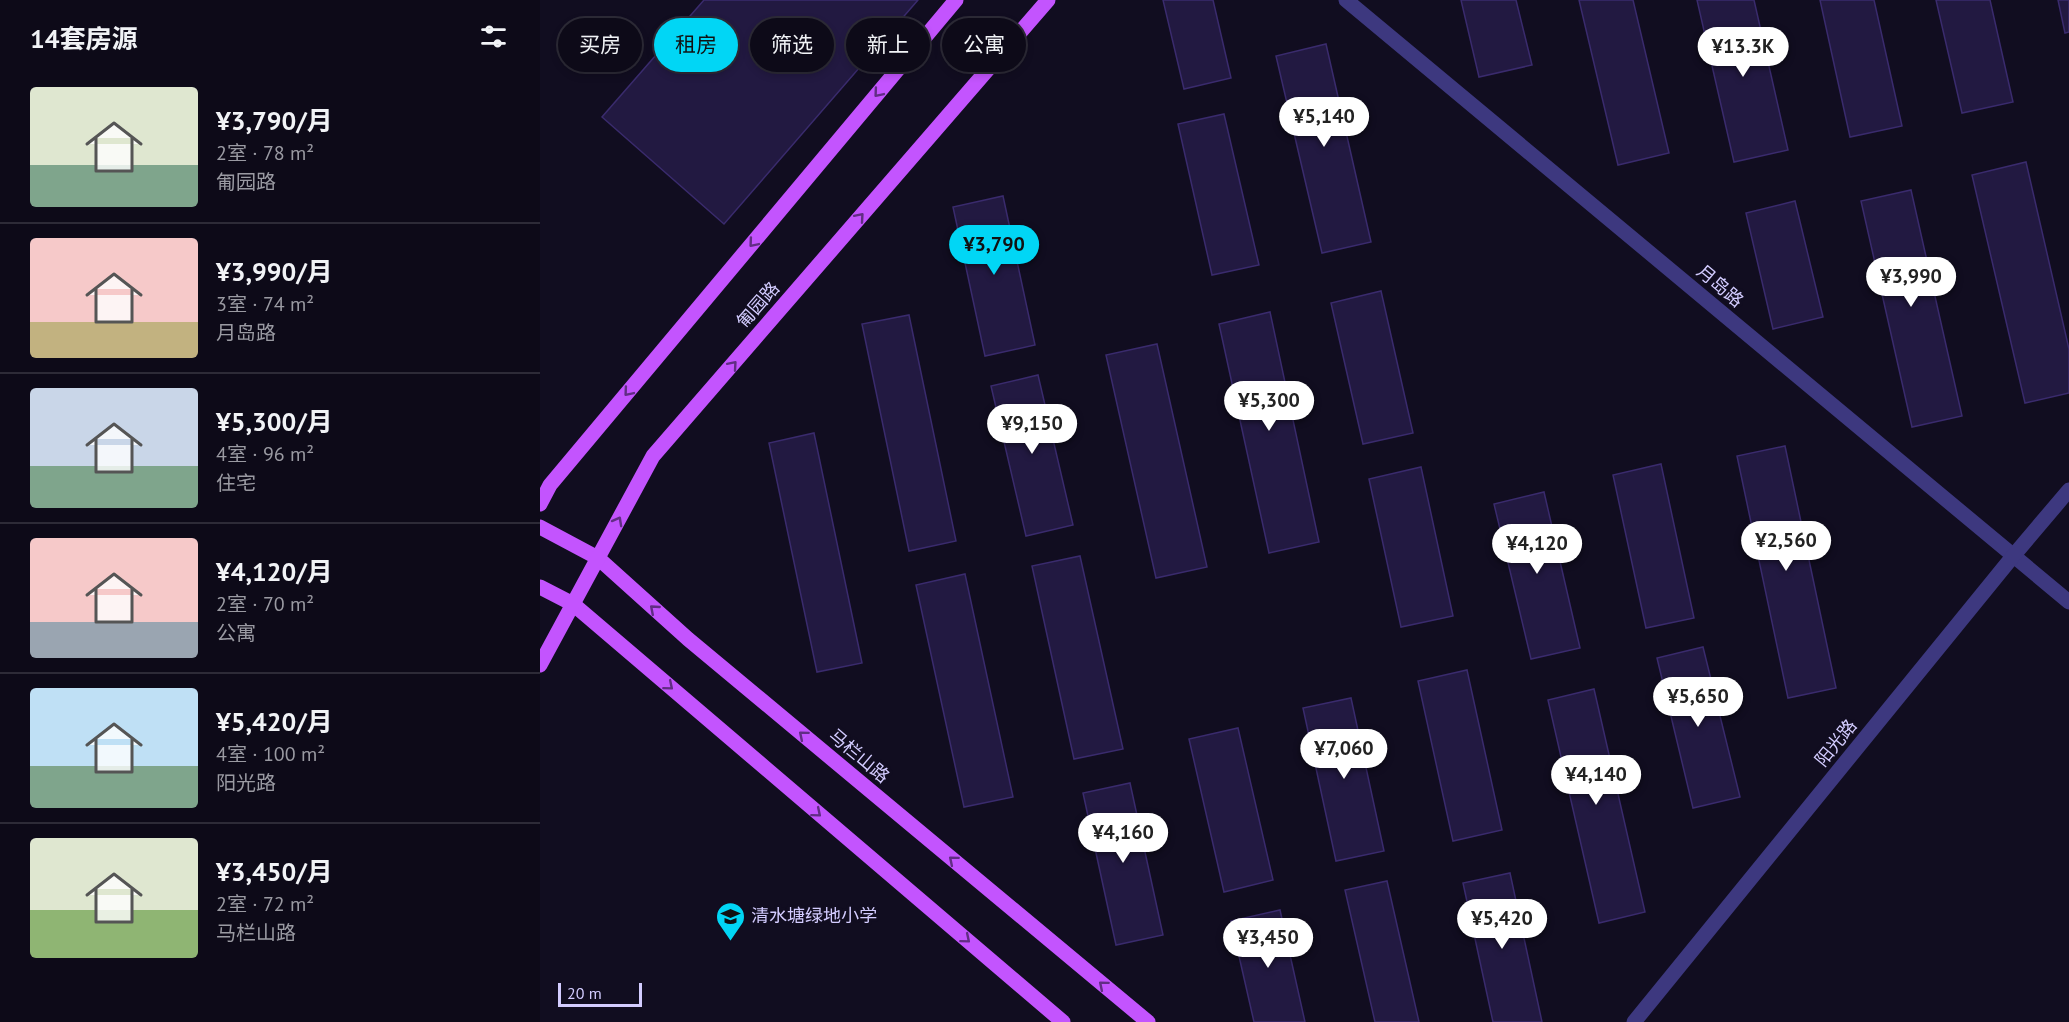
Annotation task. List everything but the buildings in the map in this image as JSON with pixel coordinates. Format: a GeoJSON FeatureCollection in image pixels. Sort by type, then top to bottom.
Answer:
{"type":"FeatureCollection","features":[{"type":"Feature","properties":{"kind":"main road"},"geometry":{"type":"LineString","coordinates":[[540,504],[550,485],[956,0]]}},
{"type":"Feature","properties":{"kind":"main road","name":"匍园路"},"geometry":{"type":"LineString","coordinates":[[540,665],[653,456],[1048,0]]}},
{"type":"Feature","properties":{"kind":"main road","name":"马栏山路"},"geometry":{"type":"LineString","coordinates":[[540,527],[598,558],[688,639],[1148,1022]]}},
{"type":"Feature","properties":{"kind":"main road"},"geometry":{"type":"LineString","coordinates":[[540,587],[573,604],[1063,1022]]}},
{"type":"Feature","properties":{"kind":"street","name":"月岛路"},"geometry":{"type":"LineString","coordinates":[[1346,0],[2069,602]]}},
{"type":"Feature","properties":{"kind":"street","name":"阳光路"},"geometry":{"type":"LineString","coordinates":[[1634,1022],[2069,490]]}},
{"type":"Feature","properties":{"kind":"place","name":"清水塘绿地小学"},"geometry":{"type":"Point","coordinates":[730,942]}}]}
